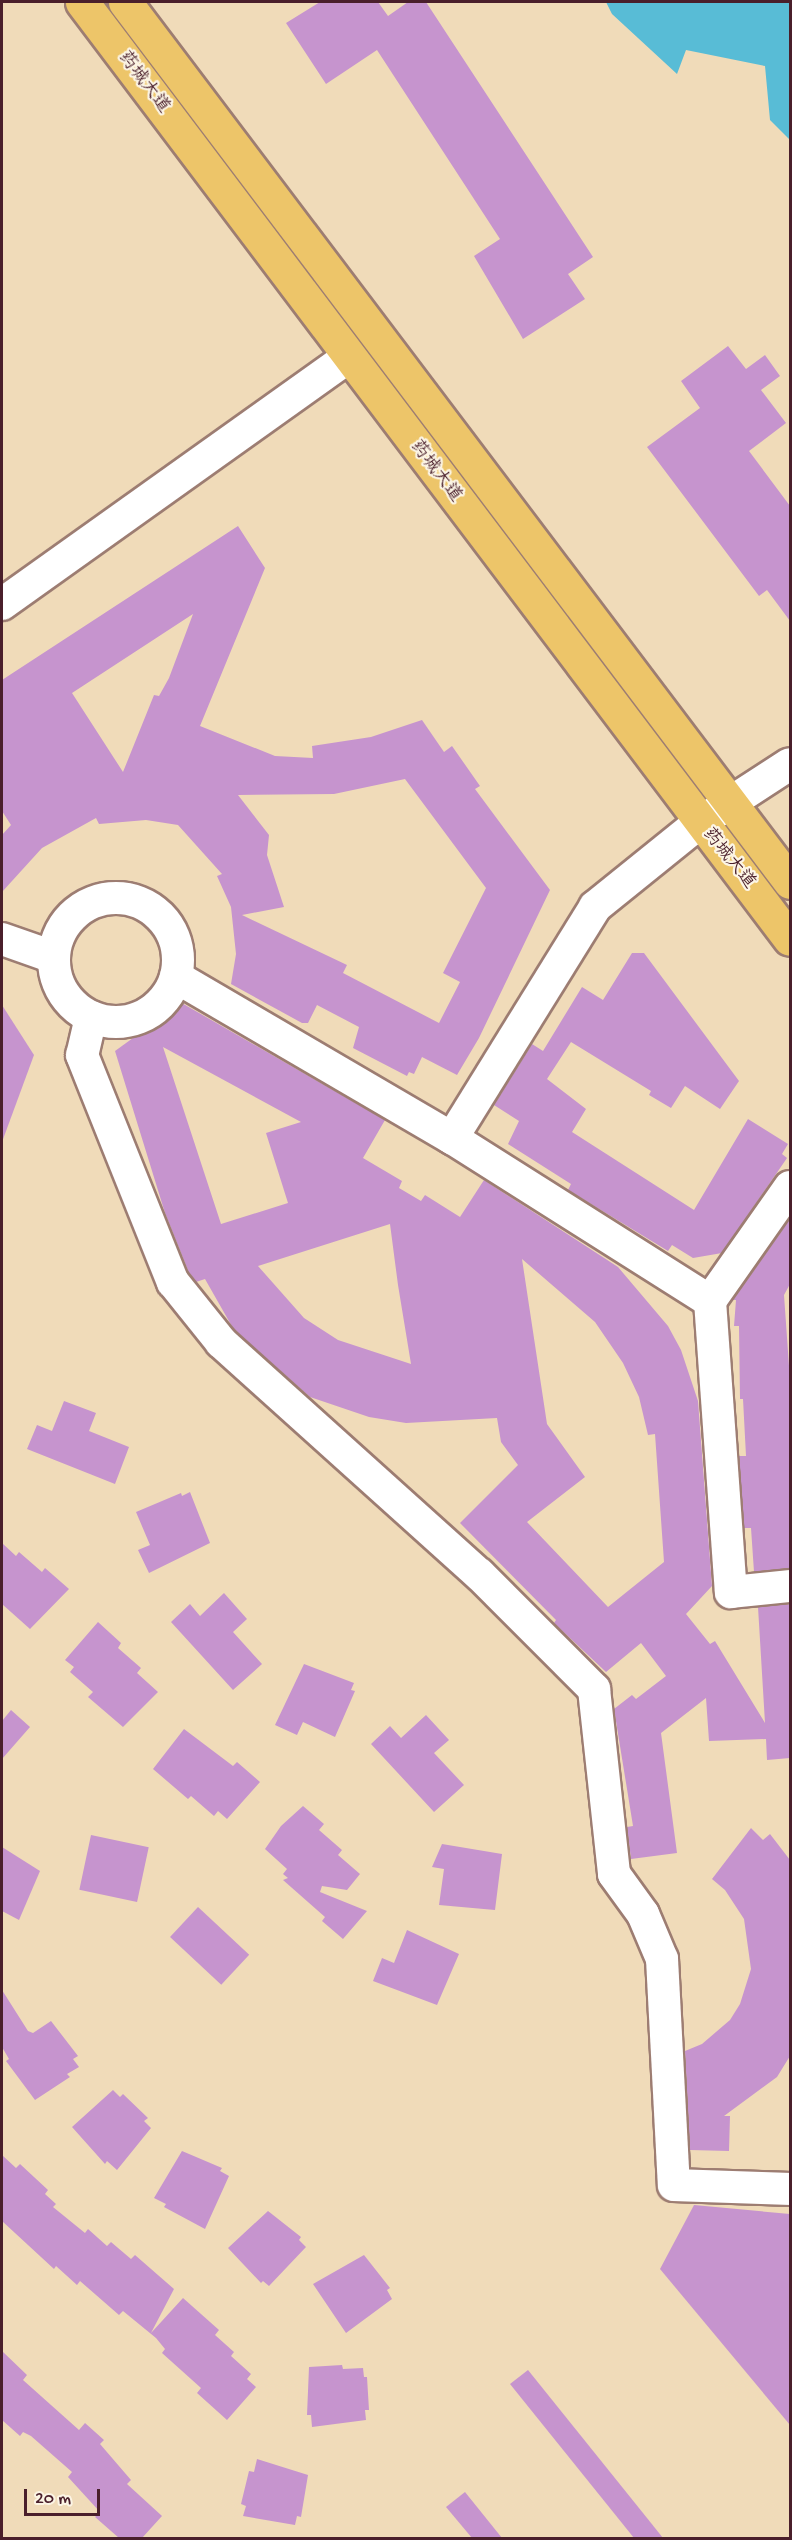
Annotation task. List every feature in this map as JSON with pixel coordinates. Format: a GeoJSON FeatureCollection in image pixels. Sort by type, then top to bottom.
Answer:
{"type":"FeatureCollection","features":[{"type":"Feature","properties":{"kind":"main road","name":"药城大道"},"geometry":{"type":"LineString","coordinates":[[82,2],[699,823],[790,939]]}},
{"type":"Feature","properties":{"kind":"main road","name":"药城大道"},"geometry":{"type":"LineString","coordinates":[[125,2],[790,882]]}},
{"type":"Feature","properties":{"kind":"street"},"geometry":{"type":"LineString","coordinates":[[2,604],[348,357]]}},
{"type":"Feature","properties":{"kind":"street"},"geometry":{"type":"LineString","coordinates":[[452,1138],[595,907],[699,823],[790,764]]}},
{"type":"Feature","properties":{"kind":"street"},"geometry":{"type":"LineString","coordinates":[[125,898],[153,909],[164,920],[177,947],[176,977],[161,1003],[136,1019],[106,1022],[78,1010],[59,986],[53,957],[55,942],[70,916],[96,900],[125,898]]}},
{"type":"Feature","properties":{"kind":"street"},"geometry":{"type":"LineString","coordinates":[[2,939],[53,957]]}},
{"type":"Feature","properties":{"kind":"street"},"geometry":{"type":"LineString","coordinates":[[176,977],[452,1138],[710,1301]]}},
{"type":"Feature","properties":{"kind":"street"},"geometry":{"type":"LineString","coordinates":[[91,1017],[82,1055],[173,1282],[221,1342],[479,1574],[594,1689],[614,1874],[643,1914],[662,1959],[674,2185],[790,2189]]}},
{"type":"Feature","properties":{"kind":"street"},"geometry":{"type":"LineString","coordinates":[[790,1187],[710,1301],[730,1592],[790,1586]]}},
{"type":"Feature","properties":{"kind":"water"},"geometry":{"type":"Polygon","coordinates":[[[606,2],[790,2],[790,140],[770,120],[765,66],[686,50],[677,74],[612,14],[606,2]]]}},
{"type":"Feature","properties":{"kind":"building"},"geometry":{"type":"Polygon","coordinates":[[[320,2],[378,2],[388,16],[408,2],[426,2],[593,257],[568,274],[585,299],[523,339],[474,256],[500,239],[377,50],[326,84],[286,23],[320,2]]]}},
{"type":"Feature","properties":{"kind":"building"},"geometry":{"type":"Polygon","coordinates":[[[728,346],[746,369],[765,355],[780,376],[761,390],[786,423],[749,451],[790,506],[790,621],[767,590],[759,596],[647,447],[700,408],[681,381],[728,346]]]}},
{"type":"Feature","properties":{"kind":"building"},"geometry":{"type":"Polygon","coordinates":[[[238,526],[265,568],[200,726],[275,756],[313,758],[312,746],[371,737],[422,720],[444,752],[452,746],[480,786],[475,789],[550,890],[479,1038],[457,1075],[422,1057],[414,1074],[409,1072],[407,1076],[353,1048],[359,1027],[317,1005],[308,1023],[302,1023],[231,984],[236,954],[231,907],[217,876],[222,874],[178,825],[146,820],[99,824],[96,818],[42,848],[2,892],[2,835],[11,825],[2,811],[2,680],[238,526]],[[193,614],[72,693],[123,772],[154,695],[159,696],[169,678],[193,614]],[[405,779],[334,794],[238,795],[269,835],[267,855],[284,907],[242,915],[347,965],[343,973],[439,1023],[460,982],[443,973],[486,888],[405,779]]]}},
{"type":"Feature","properties":{"kind":"building"},"geometry":{"type":"Polygon","coordinates":[[[632,953],[644,953],[739,1081],[720,1109],[685,1086],[671,1108],[649,1095],[651,1091],[571,1042],[547,1079],[586,1109],[572,1132],[694,1210],[748,1119],[788,1144],[782,1154],[787,1158],[722,1253],[693,1258],[672,1245],[668,1251],[568,1190],[571,1184],[508,1144],[519,1121],[494,1105],[532,1044],[543,1051],[582,987],[603,1000],[632,953]]]}},
{"type":"Feature","properties":{"kind":"building"},"geometry":{"type":"Polygon","coordinates":[[[180,1002],[385,1120],[363,1158],[402,1181],[399,1188],[421,1201],[425,1195],[460,1217],[484,1180],[618,1267],[668,1326],[681,1350],[698,1401],[712,1586],[686,1614],[710,1644],[715,1641],[765,1723],[758,1607],[790,1604],[790,1758],[767,1760],[766,1739],[709,1741],[706,1698],[661,1733],[677,1853],[631,1859],[627,1827],[633,1826],[614,1709],[632,1695],[636,1699],[666,1676],[641,1643],[606,1672],[554,1623],[556,1620],[460,1523],[518,1465],[501,1442],[497,1418],[406,1423],[369,1417],[310,1397],[234,1330],[205,1279],[196,1282],[189,1273],[165,1213],[115,1051],[133,1038],[131,1035],[180,1002]],[[163,1047],[221,1224],[288,1203],[266,1133],[301,1122],[163,1047]],[[390,1224],[258,1266],[304,1318],[338,1340],[411,1364],[390,1224]],[[522,1259],[547,1424],[585,1477],[527,1522],[608,1607],[664,1562],[655,1434],[648,1435],[639,1397],[623,1363],[595,1322],[522,1259]]]}},
{"type":"Feature","properties":{"kind":"building"},"geometry":{"type":"Polygon","coordinates":[[[2,1005],[34,1055],[2,1142],[2,1005]]]}},
{"type":"Feature","properties":{"kind":"building"},"geometry":{"type":"Polygon","coordinates":[[[790,1219],[790,1284],[784,1295],[790,1380],[790,1568],[754,1572],[751,1528],[744,1528],[739,1456],[746,1456],[743,1399],[740,1399],[739,1326],[734,1326],[736,1300],[733,1300],[790,1219]]]}},
{"type":"Feature","properties":{"kind":"building"},"geometry":{"type":"Polygon","coordinates":[[[64,1401],[96,1413],[89,1431],[129,1447],[115,1484],[27,1449],[37,1425],[52,1431],[64,1401]]]}},
{"type":"Feature","properties":{"kind":"building"},"geometry":{"type":"Polygon","coordinates":[[[190,1492],[210,1543],[149,1573],[138,1550],[150,1545],[136,1512],[181,1493],[182,1496],[190,1492]]]}},
{"type":"Feature","properties":{"kind":"building"},"geometry":{"type":"Polygon","coordinates":[[[2,1543],[16,1556],[19,1552],[42,1572],[45,1568],[69,1589],[30,1629],[2,1604],[2,1543]]]}},
{"type":"Feature","properties":{"kind":"building"},"geometry":{"type":"Polygon","coordinates":[[[224,1593],[247,1619],[233,1632],[262,1664],[233,1690],[171,1622],[190,1604],[200,1616],[224,1593]]]}},
{"type":"Feature","properties":{"kind":"building"},"geometry":{"type":"Polygon","coordinates":[[[98,1622],[121,1643],[118,1648],[141,1668],[137,1673],[158,1692],[123,1727],[88,1697],[93,1692],[70,1672],[74,1667],[65,1660],[98,1622]]]}},
{"type":"Feature","properties":{"kind":"building"},"geometry":{"type":"Polygon","coordinates":[[[304,1664],[354,1683],[351,1690],[355,1691],[335,1737],[303,1722],[297,1735],[275,1725],[304,1664]]]}},
{"type":"Feature","properties":{"kind":"building"},"geometry":{"type":"Polygon","coordinates":[[[11,1710],[30,1727],[2,1759],[2,1721],[11,1710]]]}},
{"type":"Feature","properties":{"kind":"building"},"geometry":{"type":"Polygon","coordinates":[[[426,1715],[449,1740],[434,1753],[464,1785],[434,1812],[371,1744],[390,1726],[401,1738],[426,1715]]]}},
{"type":"Feature","properties":{"kind":"building"},"geometry":{"type":"Polygon","coordinates":[[[184,1729],[233,1766],[237,1762],[260,1782],[227,1819],[218,1811],[214,1816],[191,1796],[188,1799],[153,1769],[184,1729]]]}},
{"type":"Feature","properties":{"kind":"building"},"geometry":{"type":"Polygon","coordinates":[[[303,1806],[324,1824],[319,1830],[342,1850],[338,1855],[360,1874],[347,1890],[322,1886],[320,1892],[367,1911],[343,1939],[322,1921],[325,1917],[283,1880],[288,1878],[283,1874],[287,1869],[265,1849],[281,1826],[303,1806]]]}},
{"type":"Feature","properties":{"kind":"building"},"geometry":{"type":"Polygon","coordinates":[[[751,1828],[763,1840],[770,1834],[790,1860],[790,2056],[777,2077],[724,2116],[730,2116],[729,2151],[690,2150],[685,2051],[702,2044],[730,2020],[740,2004],[751,1969],[744,1919],[725,1890],[712,1879],[751,1828]]]}},
{"type":"Feature","properties":{"kind":"building"},"geometry":{"type":"Polygon","coordinates":[[[91,1835],[149,1847],[137,1902],[79,1890],[91,1835]]]}},
{"type":"Feature","properties":{"kind":"building"},"geometry":{"type":"Polygon","coordinates":[[[442,1844],[502,1854],[495,1910],[439,1905],[444,1869],[432,1867],[442,1844]]]}},
{"type":"Feature","properties":{"kind":"building"},"geometry":{"type":"Polygon","coordinates":[[[2,1847],[40,1871],[19,1920],[2,1911],[2,1847]]]}},
{"type":"Feature","properties":{"kind":"building"},"geometry":{"type":"Polygon","coordinates":[[[198,1907],[249,1955],[221,1985],[170,1937],[198,1907]]]}},
{"type":"Feature","properties":{"kind":"building"},"geometry":{"type":"Polygon","coordinates":[[[407,1930],[459,1954],[437,2005],[373,1981],[382,1958],[394,1963],[407,1930]]]}},
{"type":"Feature","properties":{"kind":"building"},"geometry":{"type":"Polygon","coordinates":[[[2,1990],[28,2031],[33,2033],[51,2021],[78,2056],[73,2059],[79,2067],[67,2074],[70,2077],[35,2100],[6,2061],[9,2059],[2,2047],[2,1990]]]}},
{"type":"Feature","properties":{"kind":"building"},"geometry":{"type":"Polygon","coordinates":[[[113,2090],[120,2097],[123,2094],[148,2118],[144,2121],[151,2128],[117,2170],[107,2161],[105,2164],[72,2127],[113,2090]]]}},
{"type":"Feature","properties":{"kind":"building"},"geometry":{"type":"Polygon","coordinates":[[[182,2151],[222,2168],[220,2171],[229,2176],[205,2229],[164,2207],[166,2204],[154,2198],[182,2151]]]}},
{"type":"Feature","properties":{"kind":"building"},"geometry":{"type":"Polygon","coordinates":[[[2,2155],[16,2168],[20,2164],[48,2190],[45,2194],[56,2204],[53,2207],[85,2233],[88,2229],[107,2246],[111,2242],[131,2259],[135,2255],[174,2289],[151,2333],[183,2298],[219,2330],[215,2335],[234,2352],[231,2356],[251,2374],[247,2379],[256,2387],[227,2420],[197,2393],[201,2388],[162,2353],[165,2349],[156,2338],[123,2311],[119,2315],[80,2281],[77,2285],[56,2266],[54,2269],[2,2221],[2,2155]]]}},
{"type":"Feature","properties":{"kind":"building"},"geometry":{"type":"Polygon","coordinates":[[[694,2205],[790,2214],[790,2425],[660,2269],[694,2205]]]}},
{"type":"Feature","properties":{"kind":"building"},"geometry":{"type":"Polygon","coordinates":[[[268,2211],[301,2237],[299,2240],[306,2247],[269,2286],[263,2281],[261,2283],[228,2248],[268,2211]]]}},
{"type":"Feature","properties":{"kind":"building"},"geometry":{"type":"Polygon","coordinates":[[[364,2255],[390,2288],[387,2290],[392,2299],[346,2333],[313,2284],[364,2255]]]}},
{"type":"Feature","properties":{"kind":"building"},"geometry":{"type":"Polygon","coordinates":[[[2,2351],[27,2375],[23,2380],[79,2430],[85,2423],[104,2440],[100,2444],[131,2480],[127,2484],[162,2516],[142,2538],[119,2538],[95,2517],[100,2512],[68,2477],[72,2472],[31,2436],[23,2432],[20,2436],[2,2420],[2,2351]]]}},
{"type":"Feature","properties":{"kind":"building"},"geometry":{"type":"Polygon","coordinates":[[[342,2365],[343,2369],[363,2368],[364,2377],[367,2377],[369,2410],[365,2410],[366,2420],[312,2427],[311,2415],[307,2415],[309,2367],[342,2365]]]}},
{"type":"Feature","properties":{"kind":"building"},"geometry":{"type":"Polygon","coordinates":[[[528,2370],[663,2538],[634,2538],[510,2384],[528,2370]]]}},
{"type":"Feature","properties":{"kind":"building"},"geometry":{"type":"Polygon","coordinates":[[[257,2459],[308,2475],[301,2517],[297,2516],[295,2525],[243,2516],[246,2506],[241,2504],[249,2471],[254,2472],[257,2459]]]}},
{"type":"Feature","properties":{"kind":"building"},"geometry":{"type":"Polygon","coordinates":[[[465,2492],[502,2538],[472,2538],[446,2507],[465,2492]]]}}]}
